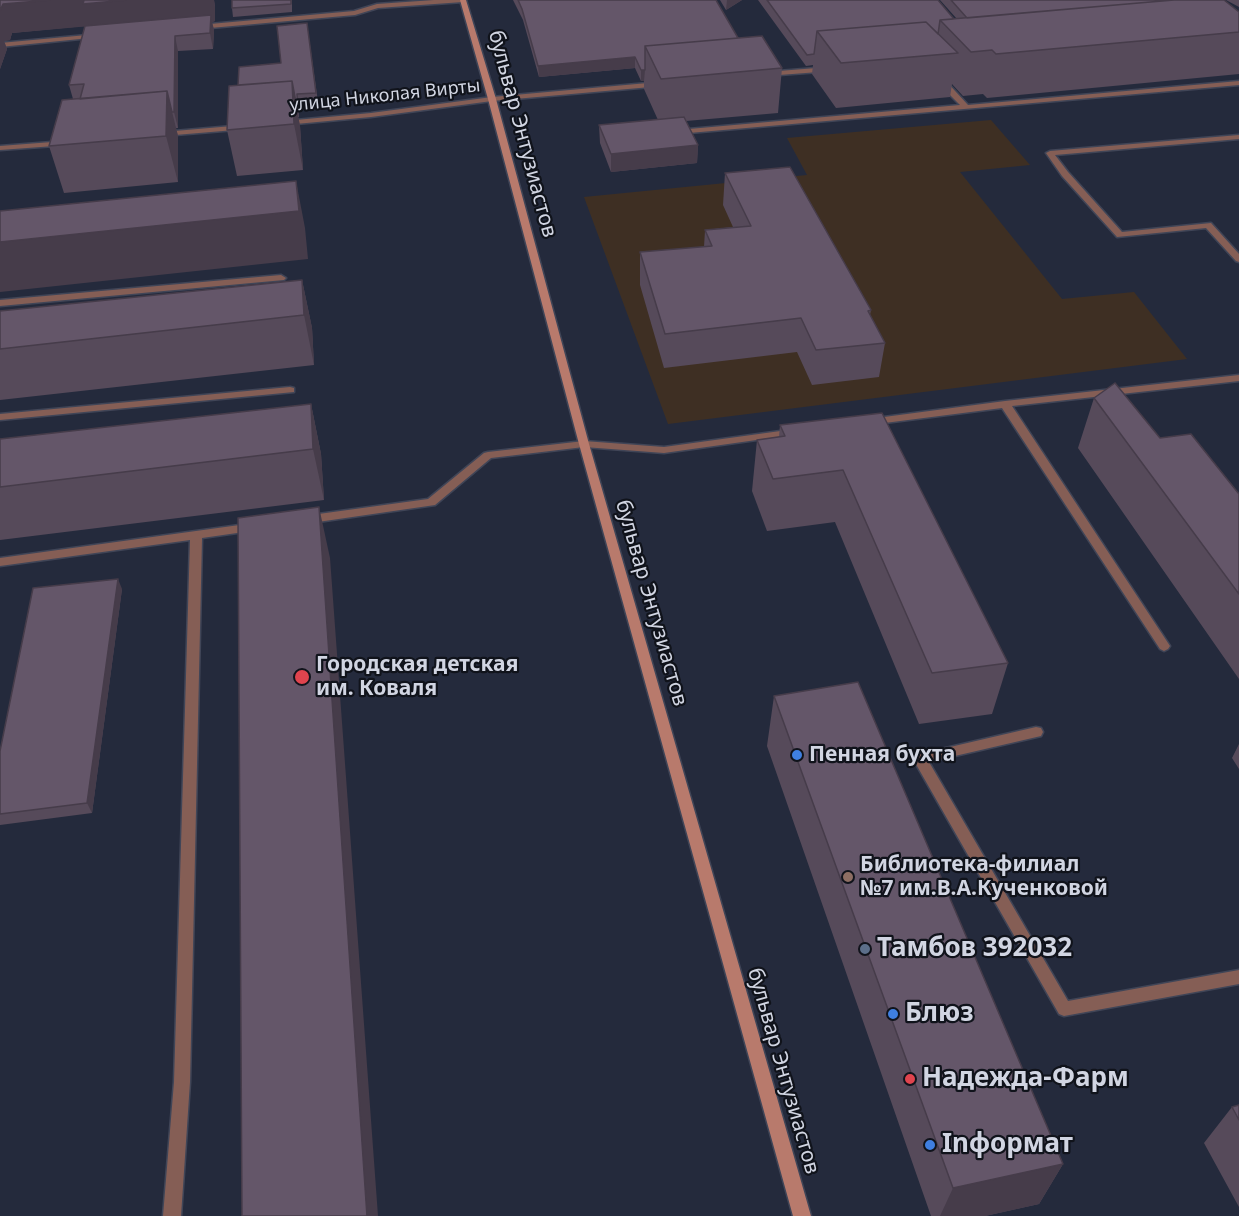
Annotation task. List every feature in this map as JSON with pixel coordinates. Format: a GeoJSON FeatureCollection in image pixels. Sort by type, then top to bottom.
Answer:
{"type":"FeatureCollection","features":[{"type":"Feature","properties":{"kind":"main road","name":"бульвар Энтузиастов"},"geometry":{"type":"LineString","coordinates":[[463,0],[492,99],[584,444],[802,1216]]}},
{"type":"Feature","properties":{"kind":"street"},"geometry":{"type":"LineString","coordinates":[[189,28],[355,13],[376,6],[463,0]]}},
{"type":"Feature","properties":{"kind":"street"},"geometry":{"type":"LineString","coordinates":[[0,45],[106,35]]}},
{"type":"Feature","properties":{"kind":"street"},"geometry":{"type":"LineString","coordinates":[[760,75],[841,68]]}},
{"type":"Feature","properties":{"kind":"street"},"geometry":{"type":"LineString","coordinates":[[936,76],[966,107]]}},
{"type":"Feature","properties":{"kind":"street","name":"улица Николая Вирты"},"geometry":{"type":"LineString","coordinates":[[278,123],[371,115],[492,99],[667,83]]}},
{"type":"Feature","properties":{"kind":"street"},"geometry":{"type":"LineString","coordinates":[[689,131],[1239,83]]}},
{"type":"Feature","properties":{"kind":"street"},"geometry":{"type":"LineString","coordinates":[[151,135],[255,126]]}},
{"type":"Feature","properties":{"kind":"street"},"geometry":{"type":"LineString","coordinates":[[1239,137],[1050,153],[1065,174],[1120,235],[1208,225],[1239,259]]}},
{"type":"Feature","properties":{"kind":"street"},"geometry":{"type":"LineString","coordinates":[[0,148],[70,142]]}},
{"type":"Feature","properties":{"kind":"street"},"geometry":{"type":"LineString","coordinates":[[0,303],[281,278]]}},
{"type":"Feature","properties":{"kind":"street"},"geometry":{"type":"LineString","coordinates":[[852,424],[1005,404],[1239,378]]}},
{"type":"Feature","properties":{"kind":"street"},"geometry":{"type":"LineString","coordinates":[[0,417],[290,390]]}},
{"type":"Feature","properties":{"kind":"street"},"geometry":{"type":"LineString","coordinates":[[1005,404],[1164,646]]}},
{"type":"Feature","properties":{"kind":"street"},"geometry":{"type":"LineString","coordinates":[[290,522],[431,501],[488,455],[584,444],[664,450],[805,430]]}},
{"type":"Feature","properties":{"kind":"street"},"geometry":{"type":"LineString","coordinates":[[0,562],[267,526]]}},
{"type":"Feature","properties":{"kind":"street"},"geometry":{"type":"LineString","coordinates":[[172,1216],[182,1082],[196,536]]}},
{"type":"Feature","properties":{"kind":"street"},"geometry":{"type":"LineString","coordinates":[[1036,732],[920,759],[1064,1009],[1239,977]]}},
{"type":"Feature","properties":{"kind":"shaded area"},"geometry":{"type":"Polygon","coordinates":[[[991,120],[1030,165],[960,172],[1062,299],[1134,292],[1187,359],[668,424],[584,197],[807,175],[787,138],[991,120]]]}},
{"type":"Feature","properties":{"kind":"building"},"geometry":{"type":"Polygon","coordinates":[[[0,0],[50,0],[3,4],[0,11],[0,0]]]}},
{"type":"Feature","properties":{"kind":"building"},"geometry":{"type":"Polygon","coordinates":[[[84,0],[126,0],[83,4],[84,0]]]}},
{"type":"Feature","properties":{"kind":"building"},"geometry":{"type":"Polygon","coordinates":[[[232,0],[291,0],[291,4],[232,8],[232,0]]]}},
{"type":"Feature","properties":{"kind":"building"},"geometry":{"type":"Polygon","coordinates":[[[518,0],[716,0],[738,38],[645,46],[645,70],[641,70],[635,57],[538,66],[518,0]]]}},
{"type":"Feature","properties":{"kind":"building"},"geometry":{"type":"Polygon","coordinates":[[[767,0],[938,0],[954,19],[940,20],[938,34],[926,22],[817,31],[814,54],[807,55],[767,0]]]}},
{"type":"Feature","properties":{"kind":"building"},"geometry":{"type":"Polygon","coordinates":[[[951,0],[1173,0],[967,18],[951,0]]]}},
{"type":"Feature","properties":{"kind":"building"},"geometry":{"type":"Polygon","coordinates":[[[1174,0],[1224,0],[1239,12],[1239,32],[996,54],[992,50],[971,52],[940,20],[1174,0]]]}},
{"type":"Feature","properties":{"kind":"building"},"geometry":{"type":"Polygon","coordinates":[[[211,15],[210,33],[175,36],[174,112],[172,112],[167,91],[80,99],[84,84],[69,85],[85,26],[211,15]]]}},
{"type":"Feature","properties":{"kind":"building"},"geometry":{"type":"Polygon","coordinates":[[[926,22],[958,53],[841,63],[817,31],[926,22]]]}},
{"type":"Feature","properties":{"kind":"building"},"geometry":{"type":"Polygon","coordinates":[[[307,23],[316,93],[297,94],[297,108],[292,81],[238,85],[239,67],[281,63],[277,26],[307,23]]]}},
{"type":"Feature","properties":{"kind":"building"},"geometry":{"type":"Polygon","coordinates":[[[762,36],[782,68],[661,79],[645,46],[762,36]]]}},
{"type":"Feature","properties":{"kind":"building"},"geometry":{"type":"Polygon","coordinates":[[[292,81],[294,124],[227,130],[229,86],[292,81]]]}},
{"type":"Feature","properties":{"kind":"building"},"geometry":{"type":"Polygon","coordinates":[[[167,91],[166,136],[49,146],[62,100],[167,91]]]}},
{"type":"Feature","properties":{"kind":"building"},"geometry":{"type":"Polygon","coordinates":[[[684,117],[698,145],[611,154],[599,125],[684,117]]]}},
{"type":"Feature","properties":{"kind":"building"},"geometry":{"type":"Polygon","coordinates":[[[790,167],[871,310],[868,311],[885,343],[816,350],[801,318],[665,334],[640,252],[712,246],[705,230],[751,226],[725,173],[790,167]]]}},
{"type":"Feature","properties":{"kind":"building"},"geometry":{"type":"Polygon","coordinates":[[[296,181],[299,211],[0,242],[0,211],[296,181]]]}},
{"type":"Feature","properties":{"kind":"building"},"geometry":{"type":"Polygon","coordinates":[[[302,280],[304,315],[0,349],[0,311],[302,280]]]}},
{"type":"Feature","properties":{"kind":"building"},"geometry":{"type":"Polygon","coordinates":[[[1115,383],[1160,438],[1191,434],[1239,494],[1239,594],[1094,398],[1115,383]]]}},
{"type":"Feature","properties":{"kind":"building"},"geometry":{"type":"Polygon","coordinates":[[[311,404],[313,449],[0,487],[0,439],[311,404]]]}},
{"type":"Feature","properties":{"kind":"building"},"geometry":{"type":"Polygon","coordinates":[[[882,413],[1008,663],[932,673],[843,470],[773,479],[757,440],[785,436],[780,425],[882,413]]]}},
{"type":"Feature","properties":{"kind":"building"},"geometry":{"type":"Polygon","coordinates":[[[319,507],[367,1216],[242,1216],[238,518],[319,507]]]}},
{"type":"Feature","properties":{"kind":"building"},"geometry":{"type":"Polygon","coordinates":[[[118,579],[87,803],[0,814],[0,751],[33,588],[118,579]]]}},
{"type":"Feature","properties":{"kind":"building"},"geometry":{"type":"Polygon","coordinates":[[[858,682],[1063,1164],[953,1188],[774,696],[858,682]]]}},
{"type":"Feature","properties":{"kind":"building"},"geometry":{"type":"Polygon","coordinates":[[[1239,1105],[1239,1120],[1232,1107],[1239,1105]]]}},
{"type":"Feature","properties":{"kind":"place","name":"Городская детская им. Коваля"},"geometry":{"type":"Point","coordinates":[302,677]}},
{"type":"Feature","properties":{"kind":"place","name":"Пенная бухта"},"geometry":{"type":"Point","coordinates":[797,755]}},
{"type":"Feature","properties":{"kind":"place","name":"Библиотека-филиал №7 им.В.А.Кученковой"},"geometry":{"type":"Point","coordinates":[848,877]}},
{"type":"Feature","properties":{"kind":"place","name":"Тамбов 392032"},"geometry":{"type":"Point","coordinates":[865,949]}},
{"type":"Feature","properties":{"kind":"place","name":"Блюз"},"geometry":{"type":"Point","coordinates":[893,1014]}},
{"type":"Feature","properties":{"kind":"place","name":"Надежда-Фарм"},"geometry":{"type":"Point","coordinates":[910,1079]}},
{"type":"Feature","properties":{"kind":"place","name":"Inформат"},"geometry":{"type":"Point","coordinates":[930,1145]}}]}
